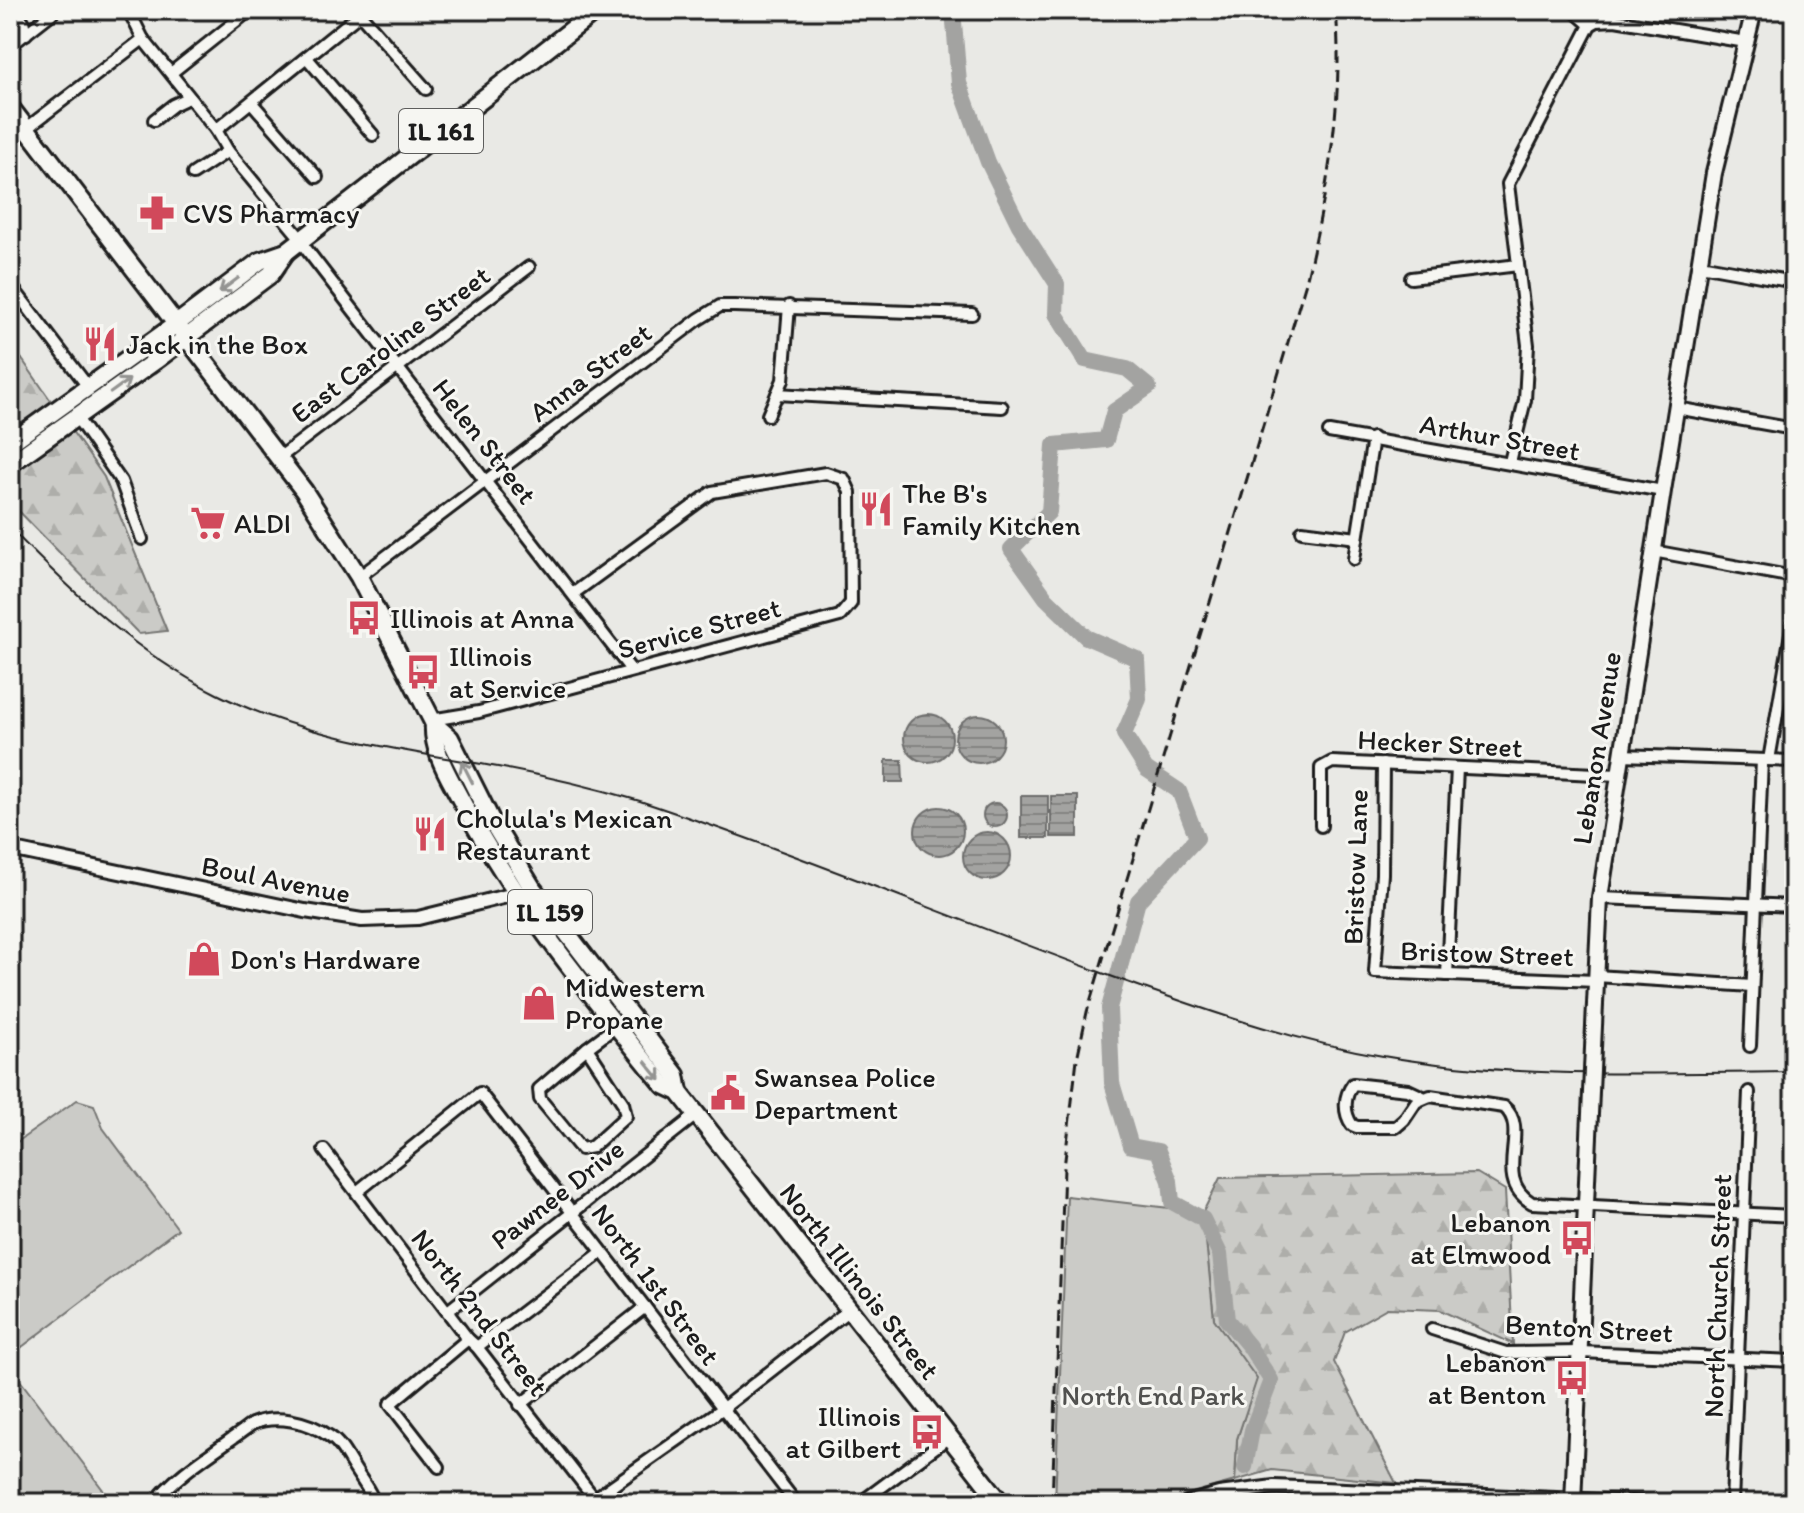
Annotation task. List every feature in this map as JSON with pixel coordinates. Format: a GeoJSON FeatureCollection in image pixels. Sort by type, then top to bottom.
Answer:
{"type":"FeatureCollection","features":[{"type":"Feature","properties":{"kind":"main road","name":"IL 161"},"geometry":{"type":"LineString","coordinates":[[10,464],[77,418],[181,332],[260,261],[296,244],[597,10]]}},
{"type":"Feature","properties":{"kind":"main road","name":"Lebanon Avenue"},"geometry":{"type":"LineString","coordinates":[[1573,1501],[1600,898],[1714,173],[1754,10]]}},
{"type":"Feature","properties":{"kind":"main road","name":"North Illinois Street"},"geometry":{"type":"LineString","coordinates":[[10,107],[323,520],[359,577],[432,722],[435,745],[494,860],[516,895],[616,1026],[664,1085],[679,1092]]}},
{"type":"Feature","properties":{"kind":"main road","name":"IL 161"},"geometry":{"type":"LineString","coordinates":[[10,443],[89,388],[181,332]]}},
{"type":"Feature","properties":{"kind":"main road","name":"North Illinois Street"},"geometry":{"type":"LineString","coordinates":[[432,722],[450,738],[491,820],[533,889],[676,1075],[679,1092],[996,1496]]}},
{"type":"Feature","properties":{"kind":"street"},"geometry":{"type":"LineString","coordinates":[[15,10],[23,21],[26,34]]}},
{"type":"Feature","properties":{"kind":"street"},"geometry":{"type":"LineString","coordinates":[[10,46],[56,10]]}},
{"type":"Feature","properties":{"kind":"street"},"geometry":{"type":"LineString","coordinates":[[10,141],[143,39],[131,15],[137,10]]}},
{"type":"Feature","properties":{"kind":"street"},"geometry":{"type":"LineString","coordinates":[[171,73],[250,10]]}},
{"type":"Feature","properties":{"kind":"street"},"geometry":{"type":"LineString","coordinates":[[1573,10],[1590,25]]}},
{"type":"Feature","properties":{"kind":"street"},"geometry":{"type":"LineString","coordinates":[[216,130],[360,14],[426,89]]}},
{"type":"Feature","properties":{"kind":"street"},"geometry":{"type":"LineString","coordinates":[[1510,462],[1525,400],[1528,345],[1508,184],[1590,25],[1597,21],[1615,20],[1746,42]]}},
{"type":"Feature","properties":{"kind":"street","name":"Helen Street"},"geometry":{"type":"LineString","coordinates":[[143,39],[216,130],[296,244],[398,368],[631,670]]}},
{"type":"Feature","properties":{"kind":"street"},"geometry":{"type":"LineString","coordinates":[[307,58],[373,135]]}},
{"type":"Feature","properties":{"kind":"street"},"geometry":{"type":"LineString","coordinates":[[154,120],[188,98]]}},
{"type":"Feature","properties":{"kind":"street"},"geometry":{"type":"LineString","coordinates":[[252,103],[317,177]]}},
{"type":"Feature","properties":{"kind":"street"},"geometry":{"type":"LineString","coordinates":[[193,174],[228,151]]}},
{"type":"Feature","properties":{"kind":"street"},"geometry":{"type":"LineString","coordinates":[[1411,278],[1518,265]]}},
{"type":"Feature","properties":{"kind":"street"},"geometry":{"type":"LineString","coordinates":[[1700,265],[1794,282]]}},
{"type":"Feature","properties":{"kind":"street","name":"East Caroline Street"},"geometry":{"type":"LineString","coordinates":[[279,458],[529,267]]}},
{"type":"Feature","properties":{"kind":"street"},"geometry":{"type":"LineString","coordinates":[[10,284],[89,388]]}},
{"type":"Feature","properties":{"kind":"street","name":"Anna Street"},"geometry":{"type":"LineString","coordinates":[[359,577],[720,306],[972,314]]}},
{"type":"Feature","properties":{"kind":"street"},"geometry":{"type":"LineString","coordinates":[[768,415],[783,380],[789,306]]}},
{"type":"Feature","properties":{"kind":"street"},"geometry":{"type":"LineString","coordinates":[[777,394],[1002,407]]}},
{"type":"Feature","properties":{"kind":"street"},"geometry":{"type":"LineString","coordinates":[[1676,408],[1794,429]]}},
{"type":"Feature","properties":{"kind":"street"},"geometry":{"type":"LineString","coordinates":[[77,418],[121,481],[142,539]]}},
{"type":"Feature","properties":{"kind":"street","name":"Arthur Street"},"geometry":{"type":"LineString","coordinates":[[1329,432],[1663,491]]}},
{"type":"Feature","properties":{"kind":"street"},"geometry":{"type":"LineString","coordinates":[[1354,559],[1373,438]]}},
{"type":"Feature","properties":{"kind":"street","name":"Service Street"},"geometry":{"type":"LineString","coordinates":[[432,722],[840,616],[851,603],[850,492],[844,479],[826,473],[712,492],[574,593]]}},
{"type":"Feature","properties":{"kind":"street"},"geometry":{"type":"LineString","coordinates":[[1302,531],[1357,538]]}},
{"type":"Feature","properties":{"kind":"street"},"geometry":{"type":"LineString","coordinates":[[1653,551],[1794,577]]}},
{"type":"Feature","properties":{"kind":"street"},"geometry":{"type":"LineString","coordinates":[[1750,1046],[1766,760],[1794,616]]}},
{"type":"Feature","properties":{"kind":"street"},"geometry":{"type":"LineString","coordinates":[[1621,755],[1794,761]]}},
{"type":"Feature","properties":{"kind":"street","name":"Hecker Street"},"geometry":{"type":"LineString","coordinates":[[1321,826],[1321,768],[1332,762],[1618,775]]}},
{"type":"Feature","properties":{"kind":"street","name":"Bristow Lane"},"geometry":{"type":"LineString","coordinates":[[1375,972],[1382,874],[1383,764]]}},
{"type":"Feature","properties":{"kind":"street"},"geometry":{"type":"LineString","coordinates":[[1447,975],[1457,768]]}},
{"type":"Feature","properties":{"kind":"street","name":"Boul Avenue"},"geometry":{"type":"LineString","coordinates":[[10,849],[305,911],[362,920],[418,918],[533,889]]}},
{"type":"Feature","properties":{"kind":"street"},"geometry":{"type":"LineString","coordinates":[[1600,898],[1794,906]]}},
{"type":"Feature","properties":{"kind":"street","name":"Bristow Street"},"geometry":{"type":"LineString","coordinates":[[1375,972],[1752,986]]}},
{"type":"Feature","properties":{"kind":"street"},"geometry":{"type":"LineString","coordinates":[[587,1048],[623,1103],[626,1116],[592,1147],[581,1149],[540,1099],[539,1089],[587,1048],[630,1016]]}},
{"type":"Feature","properties":{"kind":"street"},"geometry":{"type":"LineString","coordinates":[[1423,1097],[1396,1127],[1357,1127],[1352,1125],[1346,1111],[1350,1086],[1357,1083],[1408,1090],[1423,1097],[1504,1107],[1510,1112],[1513,1123],[1512,1179],[1519,1193],[1532,1203],[1794,1216]]}},
{"type":"Feature","properties":{"kind":"street","name":"North Church Street"},"geometry":{"type":"LineString","coordinates":[[1732,1503],[1749,1092]]}},
{"type":"Feature","properties":{"kind":"street","name":"North 1st Street"},"geometry":{"type":"LineString","coordinates":[[357,1192],[480,1093],[796,1503]]}},
{"type":"Feature","properties":{"kind":"street","name":"Pawnee Drive"},"geometry":{"type":"LineString","coordinates":[[448,1311],[696,1115]]}},
{"type":"Feature","properties":{"kind":"street","name":"North 2nd Street"},"geometry":{"type":"LineString","coordinates":[[324,1150],[593,1501]]}},
{"type":"Feature","properties":{"kind":"street"},"geometry":{"type":"LineString","coordinates":[[439,1467],[390,1404],[602,1252]]}},
{"type":"Feature","properties":{"kind":"street"},"geometry":{"type":"LineString","coordinates":[[520,1405],[645,1307]]}},
{"type":"Feature","properties":{"kind":"street"},"geometry":{"type":"LineString","coordinates":[[593,1501],[722,1409],[849,1310]]}},
{"type":"Feature","properties":{"kind":"street","name":"Benton Street"},"geometry":{"type":"LineString","coordinates":[[1432,1329],[1506,1353],[1580,1352],[1794,1361]]}},
{"type":"Feature","properties":{"kind":"street"},"geometry":{"type":"LineString","coordinates":[[155,1503],[193,1467],[252,1424],[277,1419],[309,1426],[330,1436],[348,1458],[374,1503]]}},
{"type":"Feature","properties":{"kind":"street"},"geometry":{"type":"LineString","coordinates":[[860,1503],[949,1437]]}},
{"type":"Feature","properties":{"kind":"street"},"geometry":{"type":"LineString","coordinates":[[1187,1503],[1219,1494],[1274,1487],[1652,1503]]}},
{"type":"Feature","properties":{"kind":"street"},"geometry":{"type":"LineString","coordinates":[[972,1503],[996,1496]]}},
{"type":"Feature","properties":{"kind":"green space"},"geometry":{"type":"Polygon","coordinates":[[[10,342],[104,477],[167,631],[139,634],[10,502],[10,342]]]}},
{"type":"Feature","properties":{"kind":"green space"},"geometry":{"type":"Polygon","coordinates":[[[77,1100],[94,1105],[103,1128],[178,1229],[10,1356],[10,1147],[77,1100]]]}},
{"type":"Feature","properties":{"kind":"green space"},"geometry":{"type":"Polygon","coordinates":[[[1477,1173],[1505,1190],[1513,1344],[1440,1310],[1387,1308],[1345,1332],[1334,1362],[1396,1483],[1272,1470],[1235,1481],[1237,1439],[1256,1380],[1214,1319],[1203,1212],[1220,1178],[1477,1173]]]}},
{"type":"Feature","properties":{"kind":"green space","name":"North End Park"},"geometry":{"type":"Polygon","coordinates":[[[1067,1196],[1203,1212],[1214,1319],[1257,1379],[1237,1439],[1235,1481],[1165,1503],[1055,1503],[1067,1196]]]}},
{"type":"Feature","properties":{"kind":"green space"},"geometry":{"type":"Polygon","coordinates":[[[10,1367],[113,1503],[10,1503],[10,1367]]]}},
{"type":"Feature","properties":{"kind":"shaded area"},"geometry":{"type":"Polygon","coordinates":[[[928,714],[945,721],[952,738],[945,755],[928,762],[911,755],[904,738],[911,721],[928,714]]]}},
{"type":"Feature","properties":{"kind":"shaded area"},"geometry":{"type":"Polygon","coordinates":[[[979,715],[996,722],[1003,739],[996,756],[979,763],[962,756],[955,739],[962,722],[979,715]]]}},
{"type":"Feature","properties":{"kind":"shaded area"},"geometry":{"type":"Polygon","coordinates":[[[886,760],[902,760],[903,782],[886,782],[886,760]]]}},
{"type":"Feature","properties":{"kind":"shaded area"},"geometry":{"type":"Polygon","coordinates":[[[1021,796],[1048,796],[1048,838],[1021,838],[1021,796]]]}},
{"type":"Feature","properties":{"kind":"shaded area"},"geometry":{"type":"Polygon","coordinates":[[[1051,796],[1078,796],[1078,837],[1051,837],[1051,796]]]}},
{"type":"Feature","properties":{"kind":"shaded area"},"geometry":{"type":"Polygon","coordinates":[[[995,803],[1004,806],[1007,815],[1004,824],[995,827],[986,824],[983,815],[986,806],[995,803]]]}},
{"type":"Feature","properties":{"kind":"shaded area"},"geometry":{"type":"Polygon","coordinates":[[[939,807],[956,814],[963,831],[956,848],[939,855],[922,848],[915,831],[922,814],[939,807]]]}},
{"type":"Feature","properties":{"kind":"shaded area"},"geometry":{"type":"Polygon","coordinates":[[[987,832],[1004,839],[1011,856],[1004,873],[987,880],[970,873],[963,856],[970,839],[987,832]]]}},
{"type":"Feature","properties":{"kind":"waterway"},"geometry":{"type":"LineString","coordinates":[[953,10],[959,83],[988,162],[1019,225],[1057,284],[1056,314],[1085,360],[1127,369],[1149,387],[1114,411],[1106,440],[1054,445],[1049,512],[1011,549],[1046,598],[1086,637],[1137,659],[1139,699],[1124,734],[1146,769],[1179,791],[1197,838],[1138,901],[1109,1008],[1112,1083],[1131,1146],[1158,1151],[1170,1181],[1172,1202],[1203,1219],[1220,1254],[1227,1320],[1271,1380],[1252,1430],[1245,1467]]}},
{"type":"Feature","properties":{"kind":"tram line"},"geometry":{"type":"LineString","coordinates":[[10,528],[82,598],[133,641],[188,678],[250,709],[355,741],[534,774],[640,801],[811,862],[1094,970],[1236,1019],[1346,1049],[1485,1069],[1640,1074],[1794,1072]]}},
{"type":"Feature","properties":{"kind":"railway"},"geometry":{"type":"LineString","coordinates":[[1052,1503],[1064,1168],[1077,1059],[1087,1012],[1306,282],[1321,215],[1336,113],[1336,10]]}},
{"type":"Feature","properties":{"kind":"place","name":"CVS Pharmacy"},"geometry":{"type":"Point","coordinates":[157,213]}},
{"type":"Feature","properties":{"kind":"place","name":"Jack in the Box"},"geometry":{"type":"Point","coordinates":[100,344]}},
{"type":"Feature","properties":{"kind":"place","name":"The B's Family Kitchen"},"geometry":{"type":"Point","coordinates":[876,509]}},
{"type":"Feature","properties":{"kind":"place","name":"ALDI"},"geometry":{"type":"Point","coordinates":[208,523]}},
{"type":"Feature","properties":{"kind":"place","name":"Illinois at Anna"},"geometry":{"type":"Point","coordinates":[364,618]}},
{"type":"Feature","properties":{"kind":"place","name":"Illinois at Service"},"geometry":{"type":"Point","coordinates":[423,672]}},
{"type":"Feature","properties":{"kind":"place","name":"Cholula's Mexican Restaurant"},"geometry":{"type":"Point","coordinates":[430,834]}},
{"type":"Feature","properties":{"kind":"place","name":"Don's Hardware"},"geometry":{"type":"Point","coordinates":[204,959]}},
{"type":"Feature","properties":{"kind":"place","name":"Midwestern Propane"},"geometry":{"type":"Point","coordinates":[539,1003]}},
{"type":"Feature","properties":{"kind":"place","name":"Swansea Police Department"},"geometry":{"type":"Point","coordinates":[728,1093]}},
{"type":"Feature","properties":{"kind":"place","name":"Lebanon at Elmwood"},"geometry":{"type":"Point","coordinates":[1577,1238]}},
{"type":"Feature","properties":{"kind":"place","name":"Lebanon at Benton"},"geometry":{"type":"Point","coordinates":[1572,1378]}},
{"type":"Feature","properties":{"kind":"place","name":"Illinois at Gilbert"},"geometry":{"type":"Point","coordinates":[927,1432]}}]}
